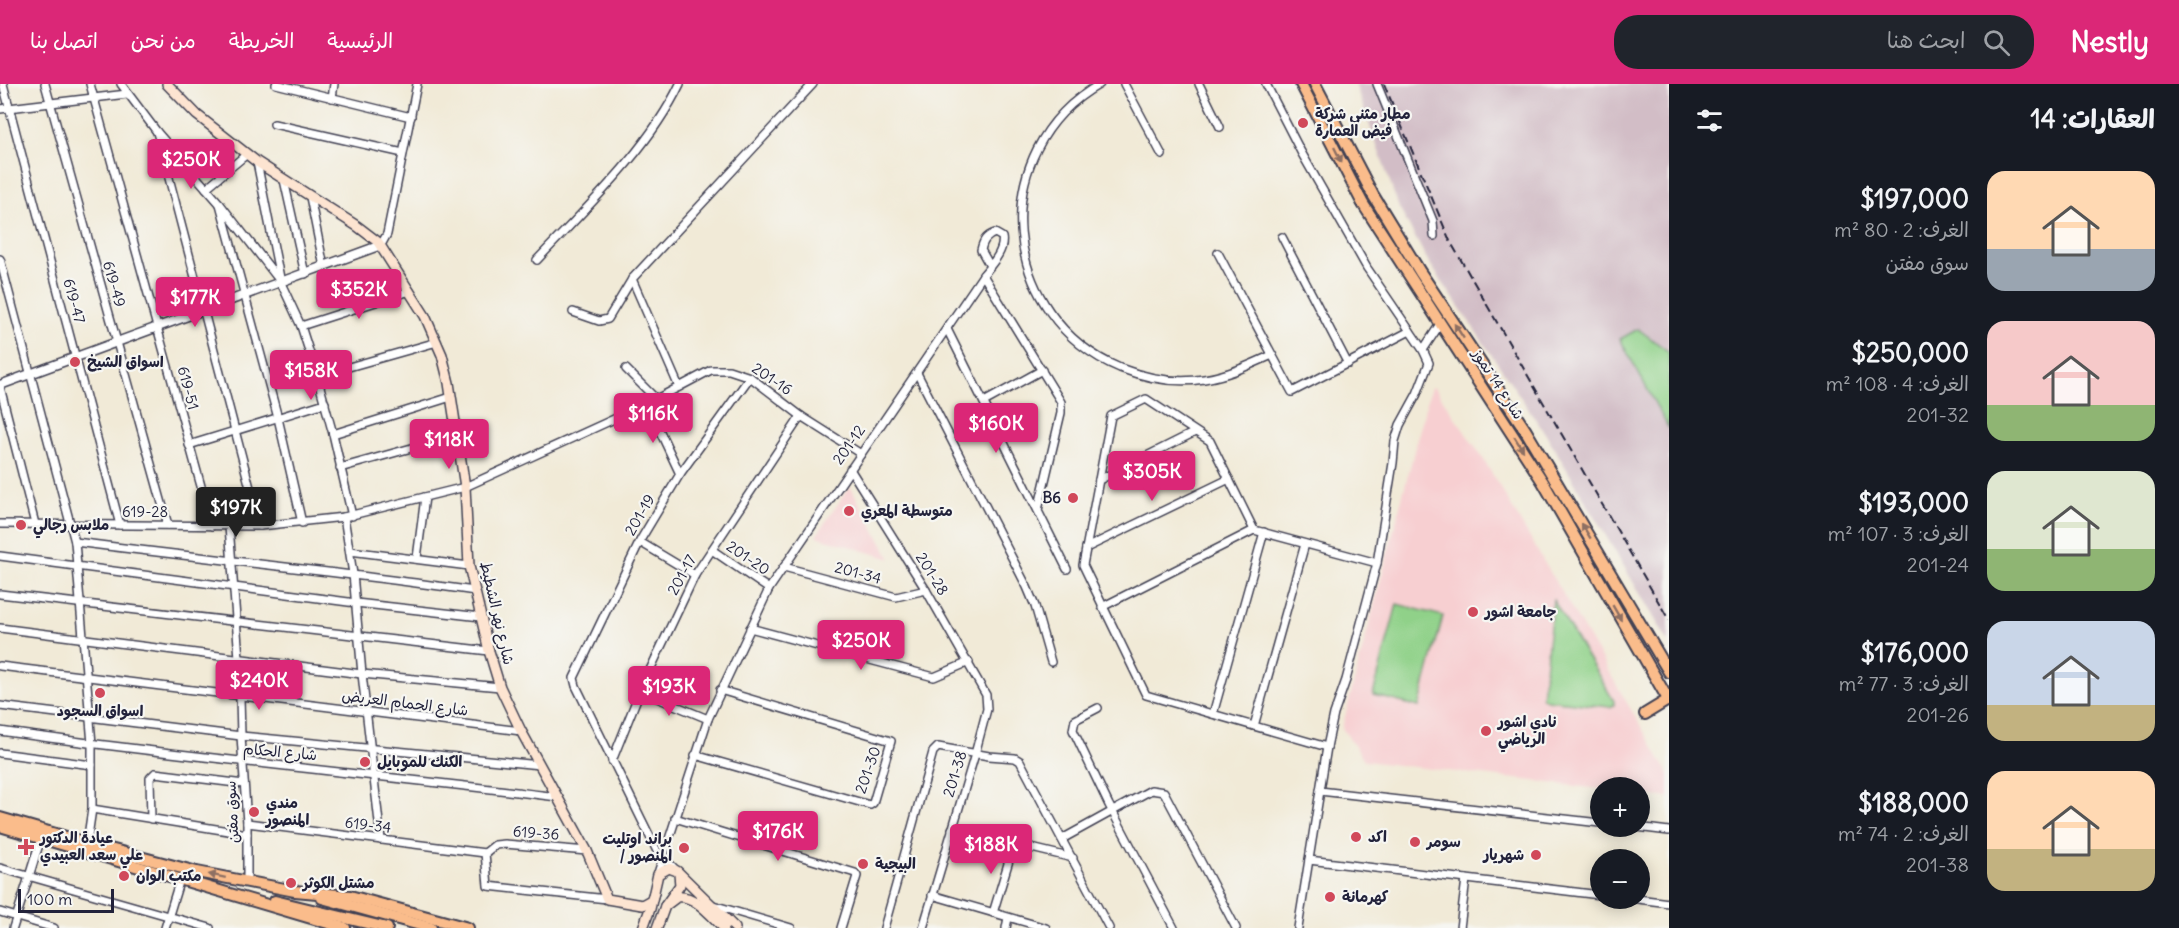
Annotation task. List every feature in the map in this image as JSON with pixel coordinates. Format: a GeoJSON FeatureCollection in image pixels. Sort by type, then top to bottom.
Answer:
{"type":"FeatureCollection","features":[{"type":"Feature","properties":{"kind":"main road","name":"شارع نهر الشطيط"},"geometry":{"type":"LineString","coordinates":[[167,84],[197,115],[257,162],[357,226],[381,245],[410,291],[437,342],[446,369],[465,487],[469,566],[500,687],[521,731],[587,851],[607,899]]}},
{"type":"Feature","properties":{"kind":"main road","name":"شارع 14 تموز"},"geometry":{"type":"LineString","coordinates":[[1302,84],[1364,204],[1543,482],[1669,700]]}},
{"type":"Feature","properties":{"kind":"main road","name":"شارع 14 تموز"},"geometry":{"type":"LineString","coordinates":[[1315,84],[1373,195],[1426,280],[1526,430],[1669,672]]}},
{"type":"Feature","properties":{"kind":"main road"},"geometry":{"type":"LineString","coordinates":[[1645,714],[1669,700]]}},
{"type":"Feature","properties":{"kind":"main road"},"geometry":{"type":"LineString","coordinates":[[0,818],[196,872],[296,891],[431,928]]}},
{"type":"Feature","properties":{"kind":"main road"},"geometry":{"type":"LineString","coordinates":[[0,826],[345,928]]}},
{"type":"Feature","properties":{"kind":"main road"},"geometry":{"type":"LineString","coordinates":[[656,878],[664,869],[678,872],[735,928]]}},
{"type":"Feature","properties":{"kind":"main road"},"geometry":{"type":"LineString","coordinates":[[657,928],[665,906],[680,885],[678,872]]}},
{"type":"Feature","properties":{"kind":"main road","name":"201-12"},"geometry":{"type":"LineString","coordinates":[[644,926],[656,878]]}},
{"type":"Feature","properties":{"kind":"main road"},"geometry":{"type":"LineString","coordinates":[[204,886],[387,928]]}},
{"type":"Feature","properties":{"kind":"main road"},"geometry":{"type":"LineString","coordinates":[[296,891],[350,896],[409,910],[468,928]]}},
{"type":"Feature","properties":{"kind":"main road"},"geometry":{"type":"LineString","coordinates":[[607,899],[642,905],[648,902],[654,893]]}},
{"type":"Feature","properties":{"kind":"main road"},"geometry":{"type":"LineString","coordinates":[[665,906],[677,897],[687,897],[697,903],[724,928]]}},
{"type":"Feature","properties":{"kind":"main road"},"geometry":{"type":"LineString","coordinates":[[633,904],[644,911],[644,926]]}},
{"type":"Feature","properties":{"kind":"street","name":"619-47"},"geometry":{"type":"LineString","coordinates":[[3,84],[120,525]]}},
{"type":"Feature","properties":{"kind":"street","name":"619-49"},"geometry":{"type":"LineString","coordinates":[[45,84],[168,525]]}},
{"type":"Feature","properties":{"kind":"street","name":"619-51"},"geometry":{"type":"LineString","coordinates":[[90,84],[212,526]]}},
{"type":"Feature","properties":{"kind":"street"},"geometry":{"type":"LineString","coordinates":[[121,84],[157,132],[220,204],[281,283],[301,326],[317,376],[352,516]]}},
{"type":"Feature","properties":{"kind":"street"},"geometry":{"type":"LineString","coordinates":[[276,84],[411,117]]}},
{"type":"Feature","properties":{"kind":"street"},"geometry":{"type":"LineString","coordinates":[[332,98],[334,84]]}},
{"type":"Feature","properties":{"kind":"street"},"geometry":{"type":"LineString","coordinates":[[35,524],[0,386],[381,245],[387,234],[417,84]]}},
{"type":"Feature","properties":{"kind":"street"},"geometry":{"type":"LineString","coordinates":[[537,260],[601,192],[658,125],[680,84]]}},
{"type":"Feature","properties":{"kind":"street"},"geometry":{"type":"LineString","coordinates":[[573,312],[599,321],[608,319],[632,279],[813,84]]}},
{"type":"Feature","properties":{"kind":"street"},"geometry":{"type":"LineString","coordinates":[[1100,84],[1067,109],[1049,128],[1032,157],[1023,190],[1020,223],[1024,257],[1036,288],[1053,317],[1077,342],[1104,361],[1136,374],[1169,380],[1203,380],[1236,372],[1272,355]]}},
{"type":"Feature","properties":{"kind":"street"},"geometry":{"type":"LineString","coordinates":[[1124,84],[1162,155]]}},
{"type":"Feature","properties":{"kind":"street"},"geometry":{"type":"LineString","coordinates":[[1199,84],[1220,127]]}},
{"type":"Feature","properties":{"kind":"street"},"geometry":{"type":"LineString","coordinates":[[1266,84],[1301,152],[1362,259],[1423,350],[1429,363],[1417,394],[1396,434],[1394,462],[1377,563],[1346,680],[1334,714],[1327,747],[1298,928]]}},
{"type":"Feature","properties":{"kind":"street"},"geometry":{"type":"LineString","coordinates":[[1377,84],[1433,222],[1434,236]]}},
{"type":"Feature","properties":{"kind":"street"},"geometry":{"type":"LineString","coordinates":[[0,109],[127,94]]}},
{"type":"Feature","properties":{"kind":"street"},"geometry":{"type":"LineString","coordinates":[[274,124],[403,153]]}},
{"type":"Feature","properties":{"kind":"street"},"geometry":{"type":"LineString","coordinates":[[157,132],[260,526]]}},
{"type":"Feature","properties":{"kind":"street"},"geometry":{"type":"LineString","coordinates":[[206,189],[247,154]]}},
{"type":"Feature","properties":{"kind":"street"},"geometry":{"type":"LineString","coordinates":[[257,162],[281,283]]}},
{"type":"Feature","properties":{"kind":"street"},"geometry":{"type":"LineString","coordinates":[[284,180],[305,274]]}},
{"type":"Feature","properties":{"kind":"street"},"geometry":{"type":"LineString","coordinates":[[310,197],[324,267]]}},
{"type":"Feature","properties":{"kind":"street"},"geometry":{"type":"LineString","coordinates":[[220,204],[278,418],[302,523]]}},
{"type":"Feature","properties":{"kind":"street"},"geometry":{"type":"LineString","coordinates":[[1282,237],[1347,364]]}},
{"type":"Feature","properties":{"kind":"street"},"geometry":{"type":"LineString","coordinates":[[1218,252],[1292,392],[1410,331]]}},
{"type":"Feature","properties":{"kind":"street"},"geometry":{"type":"LineString","coordinates":[[0,259],[75,542],[92,744],[92,809],[87,843]]}},
{"type":"Feature","properties":{"kind":"street","name":"201-12"},"geometry":{"type":"LineString","coordinates":[[656,878],[708,719],[769,589],[990,266]]}},
{"type":"Feature","properties":{"kind":"street"},"geometry":{"type":"LineString","coordinates":[[983,275],[1059,398],[1062,407],[1038,510]]}},
{"type":"Feature","properties":{"kind":"street"},"geometry":{"type":"LineString","coordinates":[[632,279],[680,387]]}},
{"type":"Feature","properties":{"kind":"street"},"geometry":{"type":"LineString","coordinates":[[301,326],[410,291]]}},
{"type":"Feature","properties":{"kind":"street"},"geometry":{"type":"LineString","coordinates":[[1423,350],[1440,324]]}},
{"type":"Feature","properties":{"kind":"street"},"geometry":{"type":"LineString","coordinates":[[947,329],[1067,569]]}},
{"type":"Feature","properties":{"kind":"street"},"geometry":{"type":"LineString","coordinates":[[317,376],[437,342]]}},
{"type":"Feature","properties":{"kind":"street"},"geometry":{"type":"LineString","coordinates":[[626,369],[656,399]]}},
{"type":"Feature","properties":{"kind":"street","name":"201-16"},"geometry":{"type":"LineString","coordinates":[[465,487],[647,404],[711,370],[729,370],[750,377],[801,416],[861,454]]}},
{"type":"Feature","properties":{"kind":"street"},"geometry":{"type":"LineString","coordinates":[[984,402],[1042,370]]}},
{"type":"Feature","properties":{"kind":"street"},"geometry":{"type":"LineString","coordinates":[[917,373],[1027,587],[1035,606],[1051,662]]}},
{"type":"Feature","properties":{"kind":"street","name":"201-19"},"geometry":{"type":"LineString","coordinates":[[612,761],[574,678],[640,542],[680,474],[750,377]]}},
{"type":"Feature","properties":{"kind":"street"},"geometry":{"type":"LineString","coordinates":[[333,434],[452,397]]}},
{"type":"Feature","properties":{"kind":"street"},"geometry":{"type":"LineString","coordinates":[[1254,530],[1210,441],[1146,399],[1111,416],[1083,565],[1146,694],[1327,747]]}},
{"type":"Feature","properties":{"kind":"street"},"geometry":{"type":"LineString","coordinates":[[189,445],[325,403]]}},
{"type":"Feature","properties":{"kind":"street"},"geometry":{"type":"LineString","coordinates":[[647,404],[680,474]]}},
{"type":"Feature","properties":{"kind":"street","name":"201-17"},"geometry":{"type":"LineString","coordinates":[[612,761],[640,691],[695,575],[801,416]]}},
{"type":"Feature","properties":{"kind":"street"},"geometry":{"type":"LineString","coordinates":[[1099,480],[1195,432]]}},
{"type":"Feature","properties":{"kind":"street"},"geometry":{"type":"LineString","coordinates":[[340,468],[458,435]]}},
{"type":"Feature","properties":{"kind":"street","name":"201-28"},"geometry":{"type":"LineString","coordinates":[[850,470],[926,590],[987,695]]}},
{"type":"Feature","properties":{"kind":"street"},"geometry":{"type":"LineString","coordinates":[[1086,548],[1229,479]]}},
{"type":"Feature","properties":{"kind":"street","name":"619-28"},"geometry":{"type":"LineString","coordinates":[[0,524],[260,526],[302,523],[344,518],[465,487]]}},
{"type":"Feature","properties":{"kind":"street"},"geometry":{"type":"LineString","coordinates":[[417,558],[425,497]]}},
{"type":"Feature","properties":{"kind":"street"},"geometry":{"type":"LineString","coordinates":[[344,518],[353,574],[381,840]]}},
{"type":"Feature","properties":{"kind":"street","name":"سوق مفتن"},"geometry":{"type":"LineString","coordinates":[[229,526],[239,658],[242,762],[247,823],[247,882]]}},
{"type":"Feature","properties":{"kind":"street"},"geometry":{"type":"LineString","coordinates":[[1102,607],[1254,530],[1377,563]]}},
{"type":"Feature","properties":{"kind":"street"},"geometry":{"type":"LineString","coordinates":[[1213,714],[1264,532]]}},
{"type":"Feature","properties":{"kind":"street"},"geometry":{"type":"LineString","coordinates":[[75,542],[231,562],[353,574],[475,591]]}},
{"type":"Feature","properties":{"kind":"street"},"geometry":{"type":"LineString","coordinates":[[640,542],[695,575]]}},
{"type":"Feature","properties":{"kind":"street"},"geometry":{"type":"LineString","coordinates":[[1254,726],[1305,543]]}},
{"type":"Feature","properties":{"kind":"street","name":"201-20"},"geometry":{"type":"LineString","coordinates":[[712,550],[769,589]]}},
{"type":"Feature","properties":{"kind":"street"},"geometry":{"type":"LineString","coordinates":[[350,551],[469,566]]}},
{"type":"Feature","properties":{"kind":"street"},"geometry":{"type":"LineString","coordinates":[[0,556],[356,603],[481,617]]}},
{"type":"Feature","properties":{"kind":"street","name":"201-34"},"geometry":{"type":"LineString","coordinates":[[784,567],[896,597],[926,590]]}},
{"type":"Feature","properties":{"kind":"street"},"geometry":{"type":"LineString","coordinates":[[0,594],[489,651]]}},
{"type":"Feature","properties":{"kind":"street"},"geometry":{"type":"LineString","coordinates":[[0,628],[362,674],[500,687]]}},
{"type":"Feature","properties":{"kind":"street"},"geometry":{"type":"LineString","coordinates":[[750,628],[934,677],[969,662]]}},
{"type":"Feature","properties":{"kind":"street","name":"شارع الحمام العريض"},"geometry":{"type":"LineString","coordinates":[[0,666],[521,731]]}},
{"type":"Feature","properties":{"kind":"street","name":"201-30"},"geometry":{"type":"LineString","coordinates":[[695,755],[870,805],[873,803],[891,741],[720,690]]}},
{"type":"Feature","properties":{"kind":"street"},"geometry":{"type":"LineString","coordinates":[[640,691],[708,719]]}},
{"type":"Feature","properties":{"kind":"street","name":"201-38"},"geometry":{"type":"LineString","coordinates":[[923,928],[975,754],[987,709],[987,695]]}},
{"type":"Feature","properties":{"kind":"street"},"geometry":{"type":"LineString","coordinates":[[0,706],[241,736],[540,765]]}},
{"type":"Feature","properties":{"kind":"street"},"geometry":{"type":"LineString","coordinates":[[1098,708],[1075,720],[1073,730],[1112,812],[1174,928]]}},
{"type":"Feature","properties":{"kind":"street","name":"شارع الحكام"},"geometry":{"type":"LineString","coordinates":[[0,731],[242,762],[374,774],[558,797]]}},
{"type":"Feature","properties":{"kind":"street"},"geometry":{"type":"LineString","coordinates":[[884,928],[934,750],[940,747],[975,754],[1015,758],[1020,761],[1109,928]]}},
{"type":"Feature","properties":{"kind":"street"},"geometry":{"type":"LineString","coordinates":[[0,753],[92,765]]}},
{"type":"Feature","properties":{"kind":"street"},"geometry":{"type":"LineString","coordinates":[[612,761],[657,851],[678,872]]}},
{"type":"Feature","properties":{"kind":"street"},"geometry":{"type":"LineString","coordinates":[[151,819],[150,778],[155,773],[244,784]]}},
{"type":"Feature","properties":{"kind":"street"},"geometry":{"type":"LineString","coordinates":[[1062,838],[1150,790],[1164,792],[1233,927]]}},
{"type":"Feature","properties":{"kind":"street"},"geometry":{"type":"LineString","coordinates":[[1320,791],[1590,822]]}},
{"type":"Feature","properties":{"kind":"street"},"geometry":{"type":"LineString","coordinates":[[92,809],[247,834]]}},
{"type":"Feature","properties":{"kind":"street"},"geometry":{"type":"LineString","coordinates":[[675,818],[855,873],[842,928]]}},
{"type":"Feature","properties":{"kind":"street","name":"619-34"},"geometry":{"type":"LineString","coordinates":[[247,823],[485,853]]}},
{"type":"Feature","properties":{"kind":"street"},"geometry":{"type":"LineString","coordinates":[[952,829],[1073,858]]}},
{"type":"Feature","properties":{"kind":"street"},"geometry":{"type":"LineString","coordinates":[[1650,829],[1669,831]]}},
{"type":"Feature","properties":{"kind":"street"},"geometry":{"type":"LineString","coordinates":[[13,928],[41,838]]}},
{"type":"Feature","properties":{"kind":"street","name":"619-36"},"geometry":{"type":"LineString","coordinates":[[485,853],[495,845],[505,844],[587,851]]}},
{"type":"Feature","properties":{"kind":"street"},"geometry":{"type":"LineString","coordinates":[[993,913],[1014,844]]}},
{"type":"Feature","properties":{"kind":"street"},"geometry":{"type":"LineString","coordinates":[[485,853],[488,886],[607,899]]}},
{"type":"Feature","properties":{"kind":"street"},"geometry":{"type":"LineString","coordinates":[[1309,860],[1590,894]]}},
{"type":"Feature","properties":{"kind":"street"},"geometry":{"type":"LineString","coordinates":[[0,868],[210,928]]}},
{"type":"Feature","properties":{"kind":"street"},"geometry":{"type":"LineString","coordinates":[[165,928],[180,879]]}},
{"type":"Feature","properties":{"kind":"street"},"geometry":{"type":"LineString","coordinates":[[1460,928],[1466,879]]}},
{"type":"Feature","properties":{"kind":"street"},"geometry":{"type":"LineString","coordinates":[[932,895],[1046,928]]}},
{"type":"Feature","properties":{"kind":"street"},"geometry":{"type":"LineString","coordinates":[[1650,901],[1669,903]]}},
{"type":"Feature","properties":{"kind":"street"},"geometry":{"type":"LineString","coordinates":[[711,904],[791,928]]}},
{"type":"Feature","properties":{"kind":"street"},"geometry":{"type":"LineString","coordinates":[[0,912],[54,928]]}},
{"type":"Feature","properties":{"kind":"street"},"geometry":{"type":"LineString","coordinates":[[1006,928],[1008,918]]}},
{"type":"Feature","properties":{"kind":"shaded area"},"geometry":{"type":"Polygon","coordinates":[[[1355,84],[1669,84],[1669,352],[1638,329],[1631,360],[1669,429],[1669,643],[1549,439],[1428,261],[1399,208],[1355,84]]]}},
{"type":"Feature","properties":{"kind":"shaded area","name":"جامعة اشور"},"geometry":{"type":"Polygon","coordinates":[[[1431,387],[1435,388],[1484,460],[1669,774],[1669,798],[1650,795],[1650,777],[1590,777],[1590,788],[1365,761],[1342,728],[1431,387]]]}},
{"type":"Feature","properties":{"kind":"shaded area","name":"متوسطة المعري"},"geometry":{"type":"Polygon","coordinates":[[[850,486],[891,559],[816,536],[850,486]]]}},
{"type":"Feature","properties":{"kind":"green space"},"geometry":{"type":"Polygon","coordinates":[[[1638,329],[1669,352],[1669,429],[1620,339],[1638,329]]]}},
{"type":"Feature","properties":{"kind":"green space"},"geometry":{"type":"Polygon","coordinates":[[[1553,600],[1614,701],[1614,705],[1610,707],[1547,700],[1542,697],[1553,600]]]}},
{"type":"Feature","properties":{"kind":"green space"},"geometry":{"type":"Polygon","coordinates":[[[1397,604],[1443,616],[1419,707],[1373,695],[1397,604]]]}},
{"type":"Feature","properties":{"kind":"railway"},"geometry":{"type":"LineString","coordinates":[[1384,84],[1450,241],[1669,620]]}},
{"type":"Feature","properties":{"kind":"place","name":"مطار مثنى شركة فيض العمارة"},"geometry":{"type":"Point","coordinates":[1303,123]}},
{"type":"Feature","properties":{"kind":"place","name":"اسواق الشيخ"},"geometry":{"type":"Point","coordinates":[75,362]}},
{"type":"Feature","properties":{"kind":"place","name":"B6"},"geometry":{"type":"Point","coordinates":[1073,498]}},
{"type":"Feature","properties":{"kind":"place","name":"متوسطة المعري"},"geometry":{"type":"Point","coordinates":[849,511]}},
{"type":"Feature","properties":{"kind":"place","name":"ملابس رجالي"},"geometry":{"type":"Point","coordinates":[21,525]}},
{"type":"Feature","properties":{"kind":"place","name":"جامعة اشور"},"geometry":{"type":"Point","coordinates":[1473,612]}},
{"type":"Feature","properties":{"kind":"place","name":"اسواق السجود"},"geometry":{"type":"Point","coordinates":[100,693]}},
{"type":"Feature","properties":{"kind":"place","name":"نادي اشور الرياضي"},"geometry":{"type":"Point","coordinates":[1486,731]}},
{"type":"Feature","properties":{"kind":"place","name":"الكنك للموبايل"},"geometry":{"type":"Point","coordinates":[365,762]}},
{"type":"Feature","properties":{"kind":"place","name":"مندي المنصور"},"geometry":{"type":"Point","coordinates":[254,812]}},
{"type":"Feature","properties":{"kind":"place","name":"اكد"},"geometry":{"type":"Point","coordinates":[1356,837]}},
{"type":"Feature","properties":{"kind":"place","name":"سومر"},"geometry":{"type":"Point","coordinates":[1415,842]}},
{"type":"Feature","properties":{"kind":"place","name":"عيادة الدكتور علي سعد العبيدي"},"geometry":{"type":"Point","coordinates":[26,847]}},
{"type":"Feature","properties":{"kind":"place","name":"براند اوتليت / المنصور"},"geometry":{"type":"Point","coordinates":[684,848]}},
{"type":"Feature","properties":{"kind":"place","name":"شهريار"},"geometry":{"type":"Point","coordinates":[1536,855]}},
{"type":"Feature","properties":{"kind":"place","name":"البيجية"},"geometry":{"type":"Point","coordinates":[863,864]}},
{"type":"Feature","properties":{"kind":"place","name":"مكتب الوان"},"geometry":{"type":"Point","coordinates":[124,876]}},
{"type":"Feature","properties":{"kind":"place","name":"مشتل الكوثر"},"geometry":{"type":"Point","coordinates":[291,883]}},
{"type":"Feature","properties":{"kind":"place","name":"كهرمانة"},"geometry":{"type":"Point","coordinates":[1330,897]}}]}
